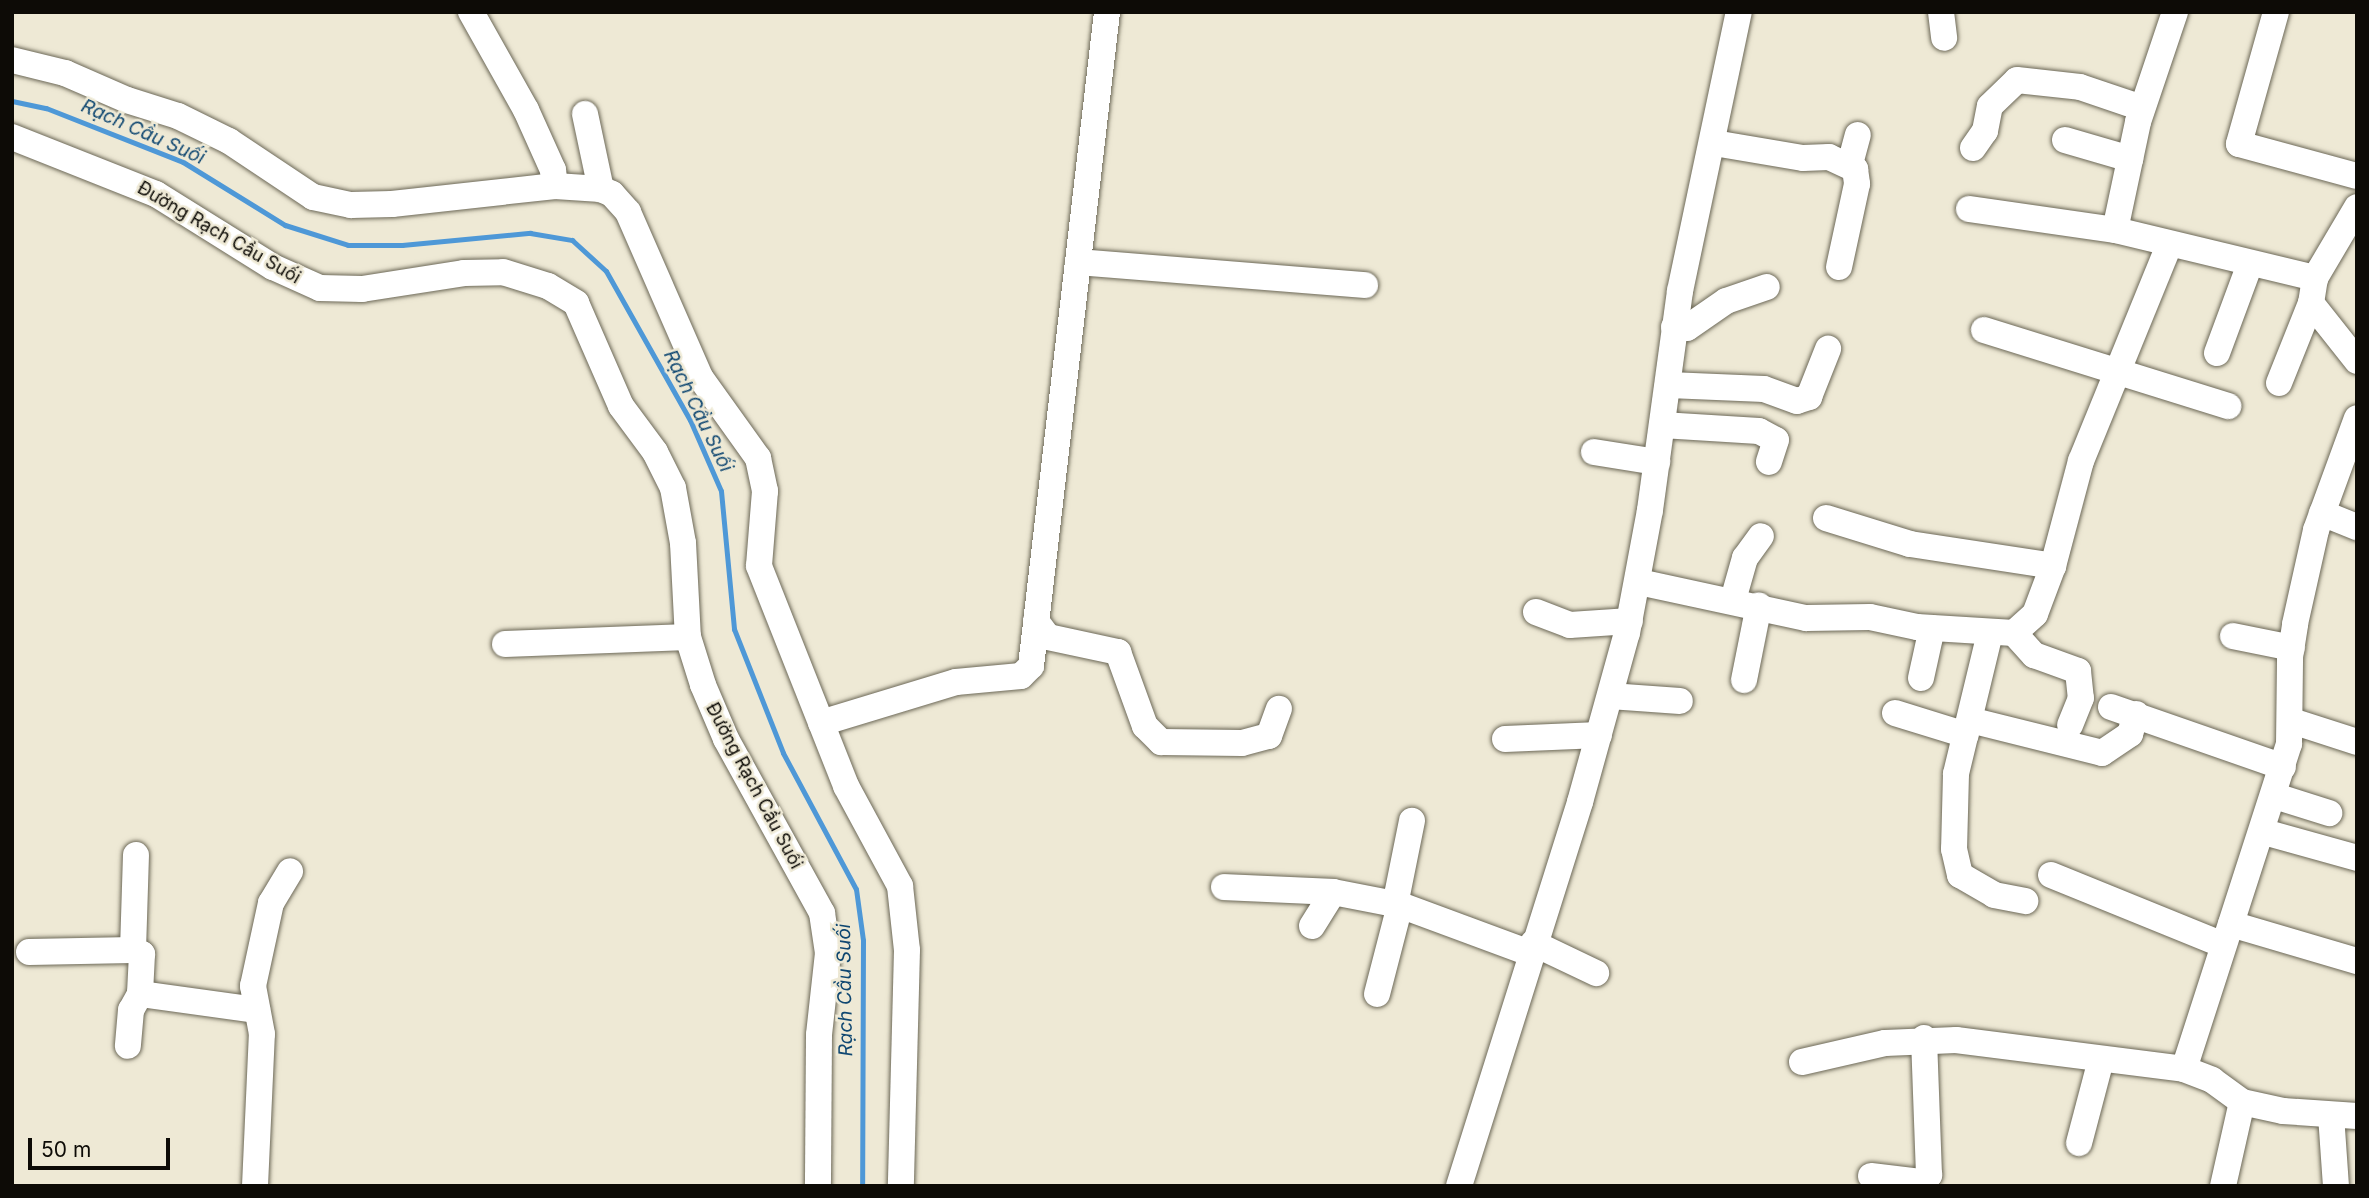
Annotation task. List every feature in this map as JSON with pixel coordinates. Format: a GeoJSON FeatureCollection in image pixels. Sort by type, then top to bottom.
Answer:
{"type":"FeatureCollection","features":[{"type":"Feature","properties":{"kind":"street"},"geometry":{"type":"LineString","coordinates":[[471,12],[526,110],[553,170],[555,186]]}},
{"type":"Feature","properties":{"kind":"street"},"geometry":{"type":"LineString","coordinates":[[821,723],[956,682],[1021,676],[1031,666],[1107,12]]}},
{"type":"Feature","properties":{"kind":"street"},"geometry":{"type":"LineString","coordinates":[[1460,1186],[1531,948],[1599,735],[1630,621],[1639,582],[1657,462],[1674,327],[1739,12]]}},
{"type":"Feature","properties":{"kind":"street"},"geometry":{"type":"LineString","coordinates":[[2115,230],[2142,107],[2175,12]]}},
{"type":"Feature","properties":{"kind":"street"},"geometry":{"type":"LineString","coordinates":[[2276,12],[2239,144],[2357,176]]}},
{"type":"Feature","properties":{"kind":"street"},"geometry":{"type":"LineString","coordinates":[[12,60],[65,73],[127,100],[178,116],[229,141],[313,197],[351,205],[392,204],[555,186],[601,189],[612,194],[628,212],[700,377],[758,458],[765,492],[759,566],[846,786],[900,887],[904,908],[901,1186]]}},
{"type":"Feature","properties":{"kind":"street"},"geometry":{"type":"LineString","coordinates":[[1973,148],[1985,131],[1990,106],[2017,80],[2080,87],[2142,107]]}},
{"type":"Feature","properties":{"kind":"street"},"geometry":{"type":"LineString","coordinates":[[585,114],[601,189]]}},
{"type":"Feature","properties":{"kind":"street"},"geometry":{"type":"LineString","coordinates":[[1839,267],[1857,184],[1850,164],[1858,135]]}},
{"type":"Feature","properties":{"kind":"street","name":"Đường Rạch Cầu Suối"},"geometry":{"type":"LineString","coordinates":[[12,137],[156,194],[273,267],[320,288],[362,289],[464,272],[503,272],[548,286],[576,303],[621,406],[655,452],[673,488],[683,543],[688,637],[726,739],[822,913],[828,953],[819,1035],[818,1186]]}},
{"type":"Feature","properties":{"kind":"street"},"geometry":{"type":"LineString","coordinates":[[2066,140],[2130,159]]}},
{"type":"Feature","properties":{"kind":"street"},"geometry":{"type":"LineString","coordinates":[[1714,143],[1803,158],[1829,157],[1850,164]]}},
{"type":"Feature","properties":{"kind":"street"},"geometry":{"type":"LineString","coordinates":[[2279,383],[2313,290],[2357,207]]}},
{"type":"Feature","properties":{"kind":"street"},"geometry":{"type":"LineString","coordinates":[[1969,209],[2115,230],[2250,264],[2313,290],[2357,361]]}},
{"type":"Feature","properties":{"kind":"street"},"geometry":{"type":"LineString","coordinates":[[2025,901],[1994,895],[1960,875],[1954,849],[1956,774],[1968,727],[2002,633],[2035,614],[2053,566],[2081,461],[2119,374],[2169,245]]}},
{"type":"Feature","properties":{"kind":"street"},"geometry":{"type":"LineString","coordinates":[[1078,262],[1365,285]]}},
{"type":"Feature","properties":{"kind":"street"},"geometry":{"type":"LineString","coordinates":[[2217,353],[2250,264]]}},
{"type":"Feature","properties":{"kind":"street"},"geometry":{"type":"LineString","coordinates":[[1674,327],[1687,328],[1726,301],[1768,287]]}},
{"type":"Feature","properties":{"kind":"street"},"geometry":{"type":"LineString","coordinates":[[1984,330],[2228,406]]}},
{"type":"Feature","properties":{"kind":"street"},"geometry":{"type":"LineString","coordinates":[[1668,385],[1763,389],[1797,401],[1809,397],[1828,349]]}},
{"type":"Feature","properties":{"kind":"street"},"geometry":{"type":"LineString","coordinates":[[2184,1069],[2200,1013],[2264,832],[2283,767],[2292,721],[2292,648],[2322,513],[2357,418]]}},
{"type":"Feature","properties":{"kind":"street"},"geometry":{"type":"LineString","coordinates":[[1662,425],[1759,432],[1776,440],[1769,462]]}},
{"type":"Feature","properties":{"kind":"street"},"geometry":{"type":"LineString","coordinates":[[1594,452],[1657,462]]}},
{"type":"Feature","properties":{"kind":"street"},"geometry":{"type":"LineString","coordinates":[[2322,513],[2357,527]]}},
{"type":"Feature","properties":{"kind":"street"},"geometry":{"type":"LineString","coordinates":[[1826,518],[1910,544],[2053,566]]}},
{"type":"Feature","properties":{"kind":"street"},"geometry":{"type":"LineString","coordinates":[[1732,600],[1745,558],[1760,536]]}},
{"type":"Feature","properties":{"kind":"street"},"geometry":{"type":"LineString","coordinates":[[1639,582],[1759,605],[1807,618],[1870,617],[1932,628],[2002,633],[2034,655],[2078,671],[2081,698],[2070,725]]}},
{"type":"Feature","properties":{"kind":"street"},"geometry":{"type":"LineString","coordinates":[[1744,680],[1759,605]]}},
{"type":"Feature","properties":{"kind":"street"},"geometry":{"type":"LineString","coordinates":[[1536,612],[1570,625],[1630,621]]}},
{"type":"Feature","properties":{"kind":"street"},"geometry":{"type":"LineString","coordinates":[[1036,621],[1048,637],[1118,652],[1146,726],[1161,742],[1242,743],[1269,736],[1279,709]]}},
{"type":"Feature","properties":{"kind":"street"},"geometry":{"type":"LineString","coordinates":[[1921,678],[1932,628]]}},
{"type":"Feature","properties":{"kind":"street"},"geometry":{"type":"LineString","coordinates":[[2232,636],[2292,648]]}},
{"type":"Feature","properties":{"kind":"street"},"geometry":{"type":"LineString","coordinates":[[505,644],[688,637]]}},
{"type":"Feature","properties":{"kind":"street"},"geometry":{"type":"LineString","coordinates":[[1609,696],[1681,701]]}},
{"type":"Feature","properties":{"kind":"street"},"geometry":{"type":"LineString","coordinates":[[1895,713],[2102,753],[2130,734],[2123,710],[2283,767]]}},
{"type":"Feature","properties":{"kind":"street"},"geometry":{"type":"LineString","coordinates":[[2292,721],[2357,742]]}},
{"type":"Feature","properties":{"kind":"street"},"geometry":{"type":"LineString","coordinates":[[1505,739],[1599,735]]}},
{"type":"Feature","properties":{"kind":"street"},"geometry":{"type":"LineString","coordinates":[[2275,796],[2329,813]]}},
{"type":"Feature","properties":{"kind":"street"},"geometry":{"type":"LineString","coordinates":[[1377,994],[1412,821]]}},
{"type":"Feature","properties":{"kind":"street"},"geometry":{"type":"LineString","coordinates":[[2264,832],[2357,858]]}},
{"type":"Feature","properties":{"kind":"street"},"geometry":{"type":"LineString","coordinates":[[133,950],[136,855]]}},
{"type":"Feature","properties":{"kind":"street"},"geometry":{"type":"LineString","coordinates":[[256,1186],[262,1034],[253,986],[271,903],[290,871]]}},
{"type":"Feature","properties":{"kind":"street"},"geometry":{"type":"LineString","coordinates":[[2051,875],[2224,942],[2357,961]]}},
{"type":"Feature","properties":{"kind":"street"},"geometry":{"type":"LineString","coordinates":[[1224,887],[1333,892],[1397,905],[1531,948],[1596,973]]}},
{"type":"Feature","properties":{"kind":"street"},"geometry":{"type":"LineString","coordinates":[[1312,926],[1333,892]]}},
{"type":"Feature","properties":{"kind":"street"},"geometry":{"type":"LineString","coordinates":[[29,952],[133,950],[142,954],[140,993],[131,1010],[128,1046]]}},
{"type":"Feature","properties":{"kind":"street"},"geometry":{"type":"LineString","coordinates":[[140,993],[257,1010]]}},
{"type":"Feature","properties":{"kind":"street"},"geometry":{"type":"LineString","coordinates":[[1871,1176],[1921,1182],[1928,1175],[1924,1038]]}},
{"type":"Feature","properties":{"kind":"street"},"geometry":{"type":"LineString","coordinates":[[1802,1062],[1924,1038],[2184,1069],[2212,1080],[2242,1102],[2344,1115],[2336,1186]]}},
{"type":"Feature","properties":{"kind":"street"},"geometry":{"type":"LineString","coordinates":[[2079,1143],[2101,1060]]}},
{"type":"Feature","properties":{"kind":"street"},"geometry":{"type":"LineString","coordinates":[[2223,1186],[2242,1102]]}},
{"type":"Feature","properties":{"kind":"waterway","name":"Rạch Cầu Suối"},"geometry":{"type":"LineString","coordinates":[[12,101],[46,108],[183,162],[285,225],[348,245],[402,245],[530,233],[572,240],[606,271],[690,420],[721,491],[734,629],[783,753],[856,889],[863,940],[862,1186]]}}]}
